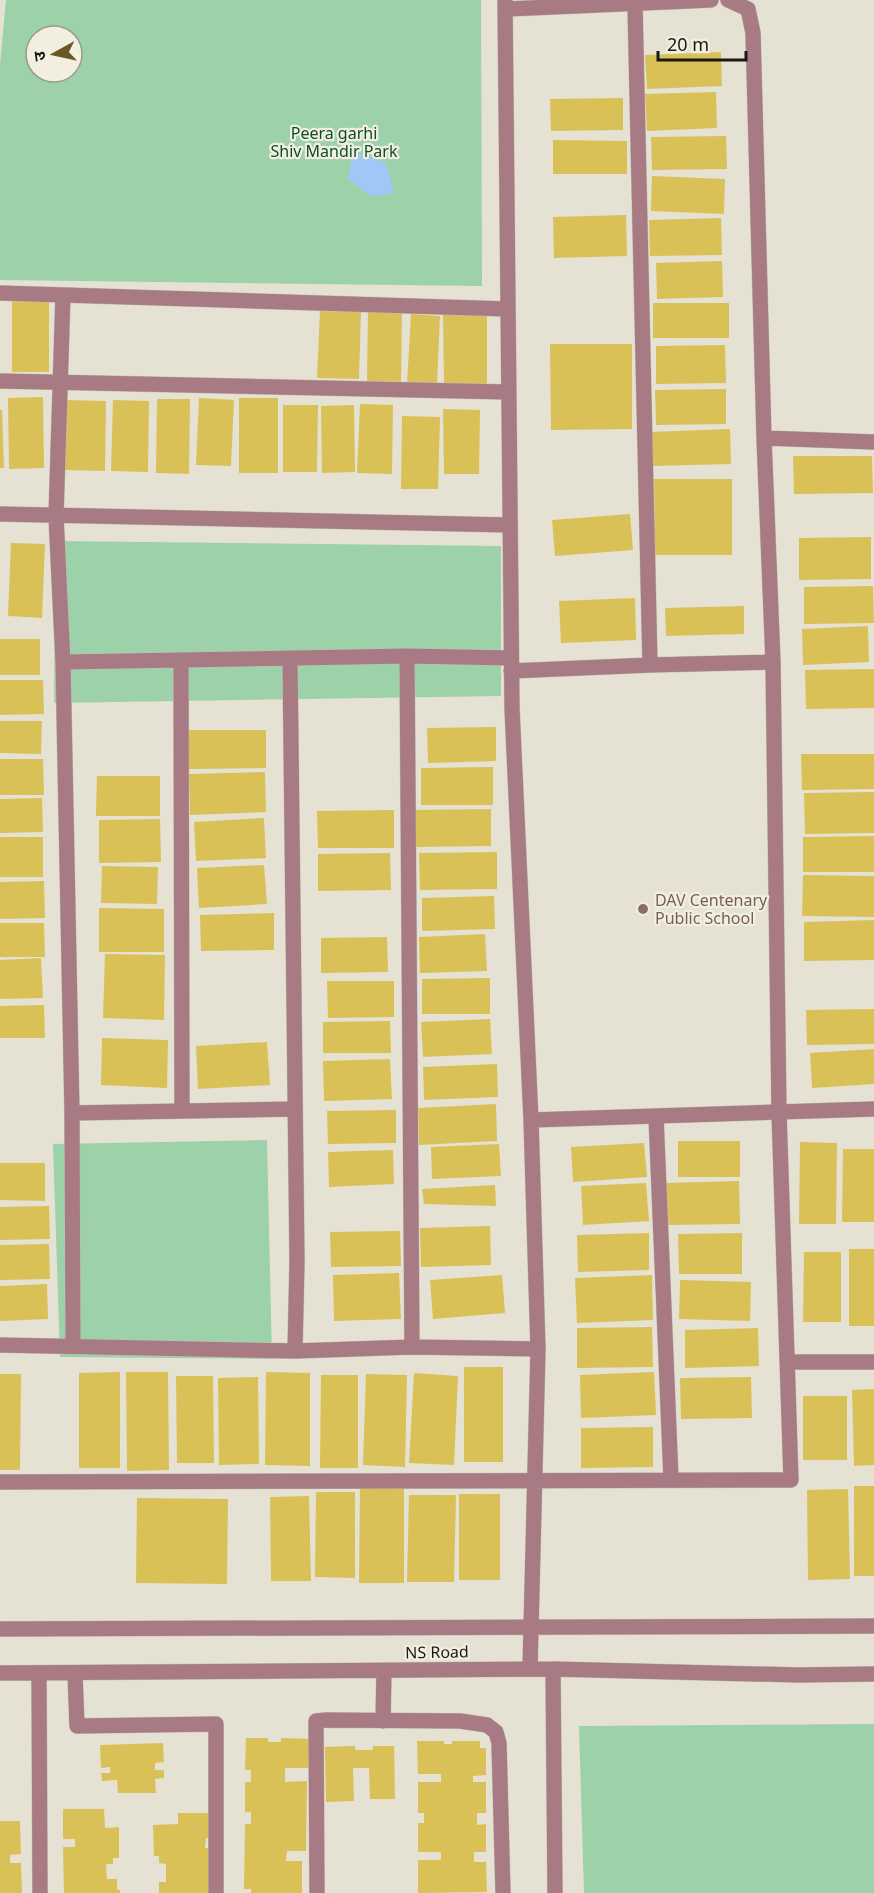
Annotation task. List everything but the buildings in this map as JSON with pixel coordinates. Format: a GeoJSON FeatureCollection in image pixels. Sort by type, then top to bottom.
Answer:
{"type":"FeatureCollection","features":[{"type":"Feature","properties":{"kind":"street"},"geometry":{"type":"LineString","coordinates":[[530,1669],[538,1348],[531,1120],[511,664],[508,525],[506,5],[635,5],[711,0]]}},
{"type":"Feature","properties":{"kind":"street"},"geometry":{"type":"LineString","coordinates":[[0,1482],[791,1480],[778,1112],[773,662],[764,438],[753,33],[748,9],[728,0]]}},
{"type":"Feature","properties":{"kind":"street"},"geometry":{"type":"LineString","coordinates":[[635,5],[650,665]]}},
{"type":"Feature","properties":{"kind":"street"},"geometry":{"type":"LineString","coordinates":[[0,293],[507,309]]}},
{"type":"Feature","properties":{"kind":"street"},"geometry":{"type":"LineString","coordinates":[[63,295],[56,516],[63,662],[72,1113],[73,1346]]}},
{"type":"Feature","properties":{"kind":"street"},"geometry":{"type":"LineString","coordinates":[[0,381],[508,392]]}},
{"type":"Feature","properties":{"kind":"street"},"geometry":{"type":"LineString","coordinates":[[764,438],[874,442]]}},
{"type":"Feature","properties":{"kind":"street"},"geometry":{"type":"LineString","coordinates":[[0,514],[508,525]]}},
{"type":"Feature","properties":{"kind":"street"},"geometry":{"type":"LineString","coordinates":[[63,662],[407,656],[511,664],[650,665],[773,662]]}},
{"type":"Feature","properties":{"kind":"street"},"geometry":{"type":"LineString","coordinates":[[407,656],[412,1347]]}},
{"type":"Feature","properties":{"kind":"street"},"geometry":{"type":"LineString","coordinates":[[290,658],[297,1261],[295,1351]]}},
{"type":"Feature","properties":{"kind":"street"},"geometry":{"type":"LineString","coordinates":[[182,660],[182,1110]]}},
{"type":"Feature","properties":{"kind":"street"},"geometry":{"type":"LineString","coordinates":[[72,1113],[295,1109]]}},
{"type":"Feature","properties":{"kind":"street"},"geometry":{"type":"LineString","coordinates":[[531,1120],[874,1109]]}},
{"type":"Feature","properties":{"kind":"street"},"geometry":{"type":"LineString","coordinates":[[656,1116],[671,1479]]}},
{"type":"Feature","properties":{"kind":"street"},"geometry":{"type":"LineString","coordinates":[[0,1345],[295,1351],[412,1347],[538,1348]]}},
{"type":"Feature","properties":{"kind":"street"},"geometry":{"type":"LineString","coordinates":[[787,1362],[874,1362]]}},
{"type":"Feature","properties":{"kind":"street"},"geometry":{"type":"LineString","coordinates":[[0,1629],[874,1626]]}},
{"type":"Feature","properties":{"kind":"street"},"geometry":{"type":"LineString","coordinates":[[553,1669],[555,1893]]}},
{"type":"Feature","properties":{"kind":"street","name":"NS Road"},"geometry":{"type":"LineString","coordinates":[[0,1673],[553,1669],[798,1675],[874,1674]]}},
{"type":"Feature","properties":{"kind":"street"},"geometry":{"type":"LineString","coordinates":[[383,1721],[384,1670]]}},
{"type":"Feature","properties":{"kind":"street"},"geometry":{"type":"LineString","coordinates":[[39,1673],[40,1893]]}},
{"type":"Feature","properties":{"kind":"street"},"geometry":{"type":"LineString","coordinates":[[75,1673],[78,1726],[216,1724],[216,1893]]}},
{"type":"Feature","properties":{"kind":"street"},"geometry":{"type":"LineString","coordinates":[[317,1893],[316,1721],[460,1721],[487,1725],[496,1732],[499,1743],[503,1893]]}},
{"type":"Feature","properties":{"kind":"green space","name":"Peera garhi Shiv Mandir Park"},"geometry":{"type":"Polygon","coordinates":[[[6,0],[481,0],[482,286],[0,280],[0,64],[6,0]]]}},
{"type":"Feature","properties":{"kind":"green space"},"geometry":{"type":"Polygon","coordinates":[[[55,541],[501,546],[501,696],[54,703],[55,541]]]}},
{"type":"Feature","properties":{"kind":"green space"},"geometry":{"type":"Polygon","coordinates":[[[267,1140],[272,1359],[60,1357],[53,1144],[267,1140]]]}},
{"type":"Feature","properties":{"kind":"green space"},"geometry":{"type":"Polygon","coordinates":[[[874,1724],[874,1893],[584,1893],[579,1726],[874,1724]]]}},
{"type":"Feature","properties":{"kind":"water"},"geometry":{"type":"Polygon","coordinates":[[[353,152],[386,163],[394,193],[370,196],[348,179],[353,152]]]}},
{"type":"Feature","properties":{"kind":"place","name":"DAV Centenary Public School"},"geometry":{"type":"Point","coordinates":[643,909]}}]}
